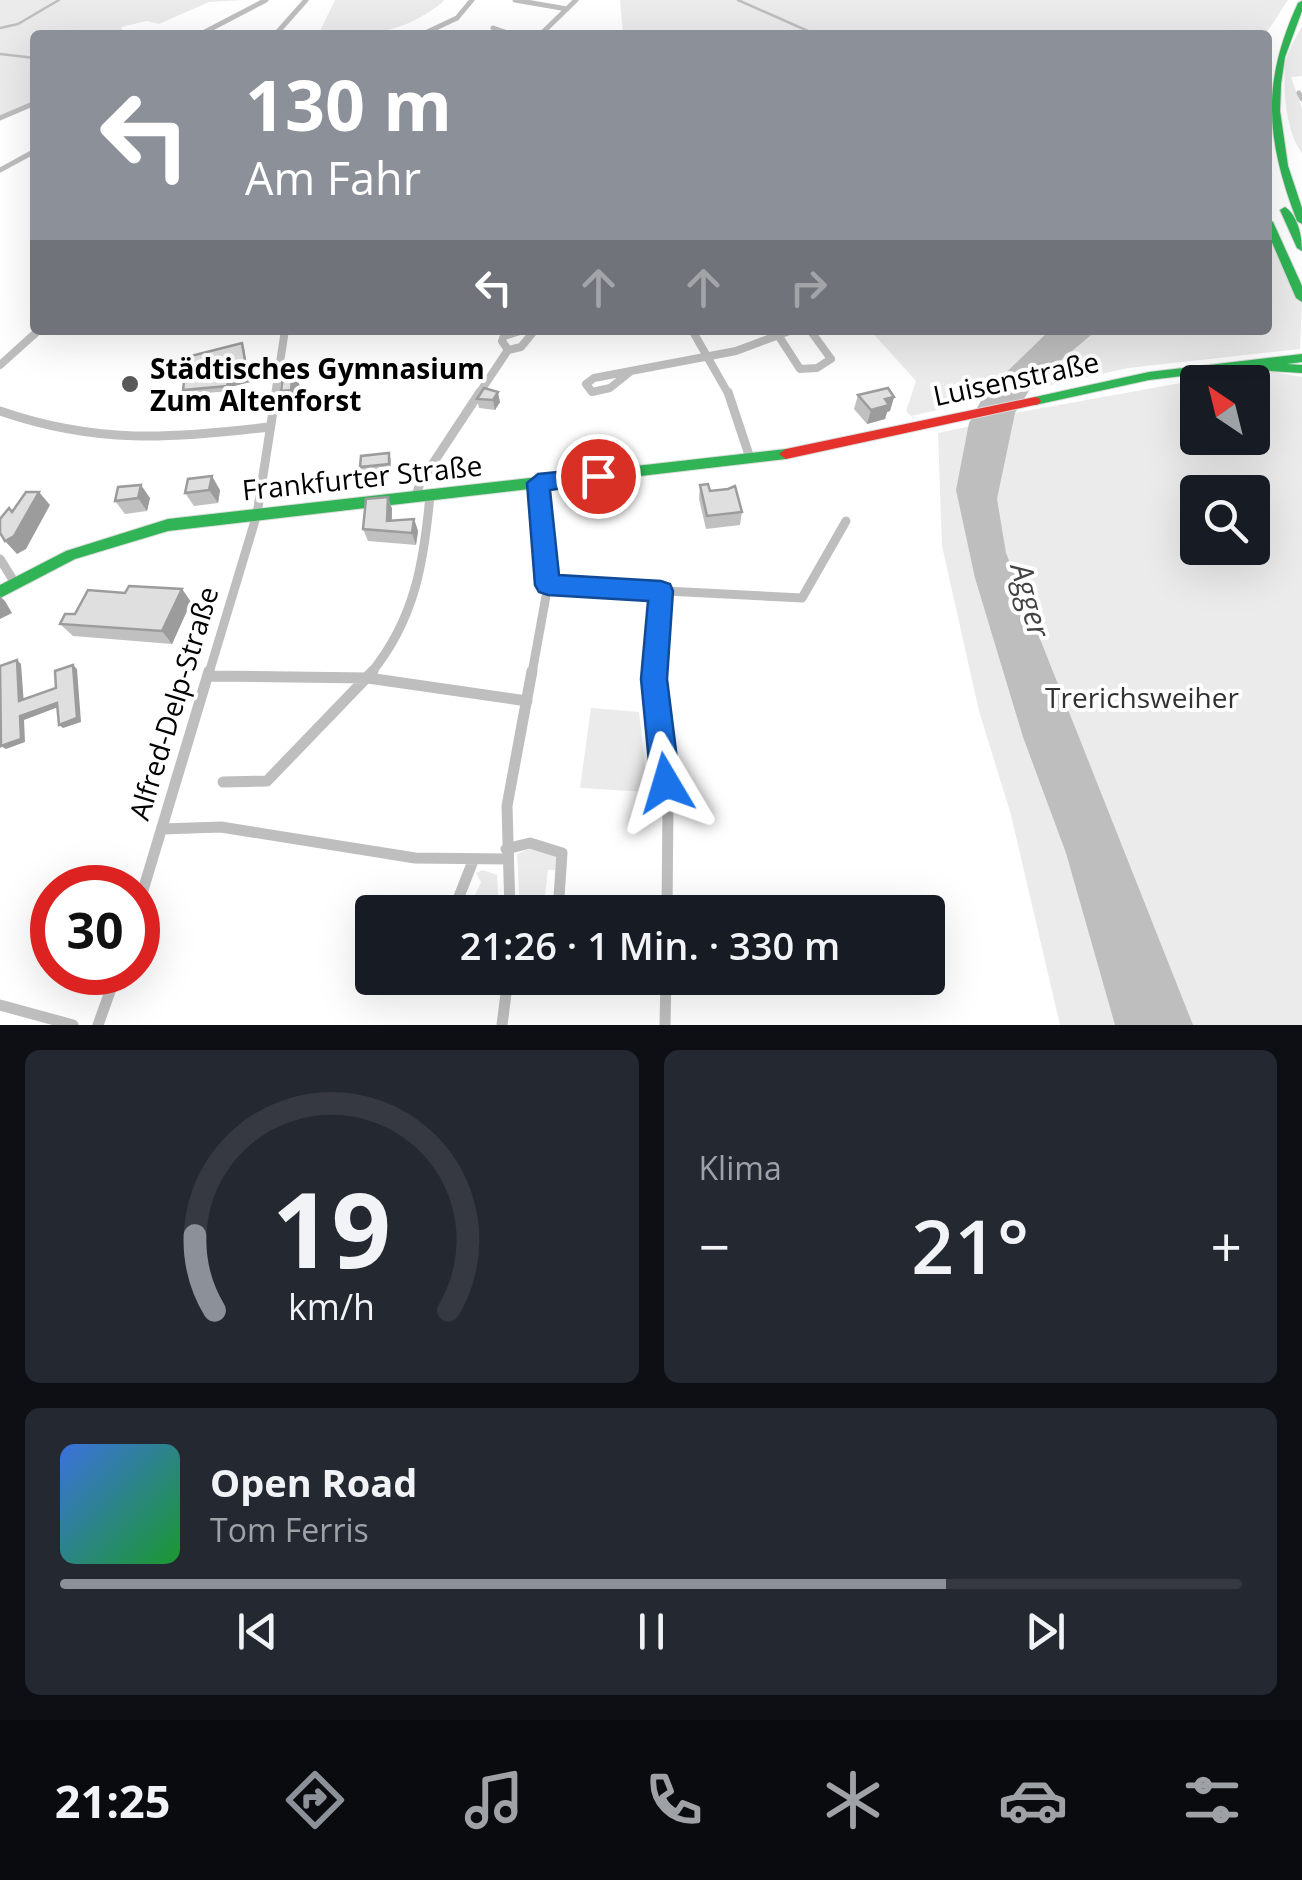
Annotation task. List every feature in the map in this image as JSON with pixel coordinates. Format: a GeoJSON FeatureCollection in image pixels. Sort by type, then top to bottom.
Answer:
{"type":"FeatureCollection","features":[{"type":"Feature","properties":{"kind":"main road"},"geometry":{"type":"LineString","coordinates":[[1272,46],[1294,0]]}},
{"type":"Feature","properties":{"kind":"main road"},"geometry":{"type":"LineString","coordinates":[[1302,3],[1276,59],[1274,120],[1279,154],[1302,221]]}},
{"type":"Feature","properties":{"kind":"main road"},"geometry":{"type":"LineString","coordinates":[[1274,120],[1302,196]]}},
{"type":"Feature","properties":{"kind":"main road"},"geometry":{"type":"LineString","coordinates":[[1272,166],[1284,209],[1302,248]]}},
{"type":"Feature","properties":{"kind":"main road"},"geometry":{"type":"LineString","coordinates":[[1272,231],[1302,298]]}},
{"type":"Feature","properties":{"kind":"main road","name":"Luisenstraße"},"geometry":{"type":"LineString","coordinates":[[1236,365],[1297,356]]}},
{"type":"Feature","properties":{"kind":"main road"},"geometry":{"type":"LineString","coordinates":[[1270,367],[1302,369]]}},
{"type":"Feature","properties":{"kind":"main road","name":"Luisenstraße"},"geometry":{"type":"LineString","coordinates":[[919,425],[1180,372]]}},
{"type":"Feature","properties":{"kind":"main road","name":"Frankfurter Straße"},"geometry":{"type":"LineString","coordinates":[[0,592],[71,555],[140,531],[750,458],[919,425]]}},
{"type":"Feature","properties":{"kind":"street"},"geometry":{"type":"LineString","coordinates":[[208,30],[266,0]]}},
{"type":"Feature","properties":{"kind":"street"},"geometry":{"type":"LineString","coordinates":[[279,30],[306,0]]}},
{"type":"Feature","properties":{"kind":"street"},"geometry":{"type":"LineString","coordinates":[[434,30],[464,12],[472,0]]}},
{"type":"Feature","properties":{"kind":"street"},"geometry":{"type":"LineString","coordinates":[[514,0],[566,9]]}},
{"type":"Feature","properties":{"kind":"street"},"geometry":{"type":"LineString","coordinates":[[545,30],[576,0]]}},
{"type":"Feature","properties":{"kind":"street"},"geometry":{"type":"LineString","coordinates":[[443,30],[444,26]]}},
{"type":"Feature","properties":{"kind":"street"},"geometry":{"type":"LineString","coordinates":[[493,28],[499,30]]}},
{"type":"Feature","properties":{"kind":"street"},"geometry":{"type":"LineString","coordinates":[[0,118],[30,105]]}},
{"type":"Feature","properties":{"kind":"street"},"geometry":{"type":"LineString","coordinates":[[0,170],[30,155]]}},
{"type":"Feature","properties":{"kind":"street"},"geometry":{"type":"LineString","coordinates":[[0,365],[33,335]]}},
{"type":"Feature","properties":{"kind":"street","name":"Alfred-Delp-Straße"},"geometry":{"type":"LineString","coordinates":[[151,865],[257,514],[284,335]]}},
{"type":"Feature","properties":{"kind":"street"},"geometry":{"type":"LineString","coordinates":[[507,335],[502,341],[508,350]]}},
{"type":"Feature","properties":{"kind":"street"},"geometry":{"type":"LineString","coordinates":[[223,782],[267,781],[368,678],[398,634],[424,561],[428,518],[420,483],[508,350],[521,347],[530,335]]}},
{"type":"Feature","properties":{"kind":"street"},"geometry":{"type":"LineString","coordinates":[[695,335],[736,411],[750,458]]}},
{"type":"Feature","properties":{"kind":"street"},"geometry":{"type":"LineString","coordinates":[[630,372],[608,389],[592,392],[586,384],[594,378],[707,356],[778,335],[800,369],[806,370],[830,362],[813,335]]}},
{"type":"Feature","properties":{"kind":"street"},"geometry":{"type":"LineString","coordinates":[[0,411],[48,429],[107,441],[269,427]]}},
{"type":"Feature","properties":{"kind":"street"},"geometry":{"type":"LineString","coordinates":[[509,895],[507,806],[548,585],[538,483]]}},
{"type":"Feature","properties":{"kind":"street"},"geometry":{"type":"LineString","coordinates":[[548,585],[802,598],[846,521]]}},
{"type":"Feature","properties":{"kind":"street"},"geometry":{"type":"LineString","coordinates":[[0,559],[15,584]]}},
{"type":"Feature","properties":{"kind":"street"},"geometry":{"type":"LineString","coordinates":[[661,591],[654,669],[668,804],[668,895]]}},
{"type":"Feature","properties":{"kind":"street"},"geometry":{"type":"LineString","coordinates":[[210,676],[368,678],[527,701]]}},
{"type":"Feature","properties":{"kind":"street"},"geometry":{"type":"LineString","coordinates":[[162,829],[221,827],[415,858],[472,861],[507,854],[530,843],[562,852],[560,895]]}},
{"type":"Feature","properties":{"kind":"street"},"geometry":{"type":"LineString","coordinates":[[459,895],[472,861]]}},
{"type":"Feature","properties":{"kind":"street"},"geometry":{"type":"LineString","coordinates":[[98,1025],[109,995]]}},
{"type":"Feature","properties":{"kind":"street"},"geometry":{"type":"LineString","coordinates":[[502,1025],[506,995]]}},
{"type":"Feature","properties":{"kind":"street"},"geometry":{"type":"LineString","coordinates":[[665,1025],[666,995]]}},
{"type":"Feature","properties":{"kind":"street"},"geometry":{"type":"LineString","coordinates":[[0,1005],[74,1025]]}},
{"type":"Feature","properties":{"kind":"green space"},"geometry":{"type":"Polygon","coordinates":[[[0,0],[244,0],[209,2],[159,24],[147,21],[121,27],[122,30],[30,30],[30,104],[0,116],[0,0]]]}},
{"type":"Feature","properties":{"kind":"green space"},"geometry":{"type":"Polygon","coordinates":[[[335,0],[444,1],[414,21],[388,30],[320,30],[335,0]]]}},
{"type":"Feature","properties":{"kind":"green space"},"geometry":{"type":"Polygon","coordinates":[[[620,0],[1288,0],[1268,30],[623,30],[620,0]]]}},
{"type":"Feature","properties":{"kind":"green space"},"geometry":{"type":"Polygon","coordinates":[[[1302,26],[1302,76],[1291,77],[1302,108],[1302,153],[1289,122],[1284,74],[1288,54],[1302,26]]]}},
{"type":"Feature","properties":{"kind":"green space"},"geometry":{"type":"Polygon","coordinates":[[[1272,232],[1302,301],[1300,349],[1128,368],[911,416],[906,411],[916,381],[875,335],[1272,335],[1272,232]]]}},
{"type":"Feature","properties":{"kind":"green space","name":"Trerichsweiher"},"geometry":{"type":"Polygon","coordinates":[[[1270,371],[1302,377],[1302,1025],[1060,1025],[1011,815],[979,711],[942,546],[938,433],[1014,417],[1015,413],[1180,383],[1180,455],[1270,455],[1270,371]]]}},
{"type":"Feature","properties":{"kind":"green space"},"geometry":{"type":"Polygon","coordinates":[[[591,708],[639,712],[648,792],[580,788],[591,708]]]}},
{"type":"Feature","properties":{"kind":"green space"},"geometry":{"type":"Polygon","coordinates":[[[531,848],[557,857],[559,870],[548,870],[545,895],[519,895],[517,854],[531,848]]]}},
{"type":"Feature","properties":{"kind":"green space"},"geometry":{"type":"Polygon","coordinates":[[[483,870],[497,875],[498,895],[475,895],[481,882],[476,873],[483,870]]]}},
{"type":"Feature","properties":{"kind":"shaded area"},"geometry":{"type":"Polygon","coordinates":[[[1045,335],[1091,335],[1034,383],[1015,413],[997,499],[1006,553],[1193,1025],[1115,1025],[1066,853],[1023,737],[975,578],[956,490],[969,423],[985,393],[1045,335]]]}},
{"type":"Feature","properties":{"kind":"building"},"geometry":{"type":"Polygon","coordinates":[[[242,343],[248,378],[228,382],[227,386],[183,390],[187,357],[242,343]]]}},
{"type":"Feature","properties":{"kind":"building"},"geometry":{"type":"Polygon","coordinates":[[[284,370],[293,370],[291,390],[281,391],[284,370]]]}},
{"type":"Feature","properties":{"kind":"building"},"geometry":{"type":"Polygon","coordinates":[[[484,388],[498,392],[493,400],[477,399],[484,388]]]}},
{"type":"Feature","properties":{"kind":"building"},"geometry":{"type":"Polygon","coordinates":[[[888,388],[894,397],[885,399],[889,405],[871,410],[858,395],[888,388]]]}},
{"type":"Feature","properties":{"kind":"building"},"geometry":{"type":"Polygon","coordinates":[[[389,453],[389,464],[360,467],[361,456],[389,453]]]}},
{"type":"Feature","properties":{"kind":"building"},"geometry":{"type":"Polygon","coordinates":[[[212,476],[209,490],[185,493],[188,479],[212,476]]]}},
{"type":"Feature","properties":{"kind":"building"},"geometry":{"type":"Polygon","coordinates":[[[708,484],[710,491],[735,486],[742,512],[707,516],[700,485],[708,484]]]}},
{"type":"Feature","properties":{"kind":"building"},"geometry":{"type":"Polygon","coordinates":[[[141,485],[138,498],[115,501],[118,487],[141,485]]]}},
{"type":"Feature","properties":{"kind":"building"},"geometry":{"type":"Polygon","coordinates":[[[26,492],[39,492],[14,536],[5,541],[0,533],[0,519],[9,508],[12,512],[26,492]]]}},
{"type":"Feature","properties":{"kind":"building"},"geometry":{"type":"Polygon","coordinates":[[[388,497],[387,521],[414,519],[412,533],[363,529],[366,499],[388,497]]]}},
{"type":"Feature","properties":{"kind":"building"},"geometry":{"type":"Polygon","coordinates":[[[129,586],[182,589],[162,631],[60,624],[65,614],[75,614],[88,590],[125,593],[129,586]]]}},
{"type":"Feature","properties":{"kind":"building"},"geometry":{"type":"Polygon","coordinates":[[[17,660],[19,701],[56,688],[55,671],[73,665],[77,718],[59,725],[57,703],[20,716],[21,739],[1,746],[0,666],[17,660]]]}},
{"type":"Feature","properties":{"kind":"waterway"},"geometry":{"type":"LineString","coordinates":[[0,28],[18,24],[59,0]]}},
{"type":"Feature","properties":{"kind":"waterway"},"geometry":{"type":"LineString","coordinates":[[738,0],[806,30]]}},
{"type":"Feature","properties":{"kind":"waterway"},"geometry":{"type":"LineString","coordinates":[[0,54],[30,57]]}},
{"type":"Feature","properties":{"kind":"traffic: fast"},"geometry":{"type":"LineString","coordinates":[[1302,3],[1281,57],[1275,111],[1283,166],[1302,221]]}},
{"type":"Feature","properties":{"kind":"traffic: fast"},"geometry":{"type":"LineString","coordinates":[[1285,210],[1302,248]]}},
{"type":"Feature","properties":{"kind":"traffic: fast"},"geometry":{"type":"LineString","coordinates":[[1272,231],[1302,298]]}},
{"type":"Feature","properties":{"kind":"traffic: fast"},"geometry":{"type":"LineString","coordinates":[[1035,401],[1149,376],[1302,358]]}},
{"type":"Feature","properties":{"kind":"traffic: fast"},"geometry":{"type":"LineString","coordinates":[[1270,367],[1302,369]]}},
{"type":"Feature","properties":{"kind":"traffic: fast"},"geometry":{"type":"LineString","coordinates":[[0,592],[71,555],[168,525],[786,454]]}},
{"type":"Feature","properties":{"kind":"traffic: jam"},"geometry":{"type":"LineString","coordinates":[[786,454],[1035,401]]}},
{"type":"Feature","properties":{"kind":"place","name":"Städtisches Gymnasium Zum Altenforst"},"geometry":{"type":"Point","coordinates":[130,384]}},
{"type":"Feature","properties":{"kind":"route"},"geometry":{"type":"LineString","coordinates":[[598,476],[538,483],[548,585],[661,591],[654,679],[666,783]]}},
{"type":"Feature","properties":{"kind":"water label","name":"Agger"},"geometry":{"type":"Point","coordinates":[1031,600]}}]}
